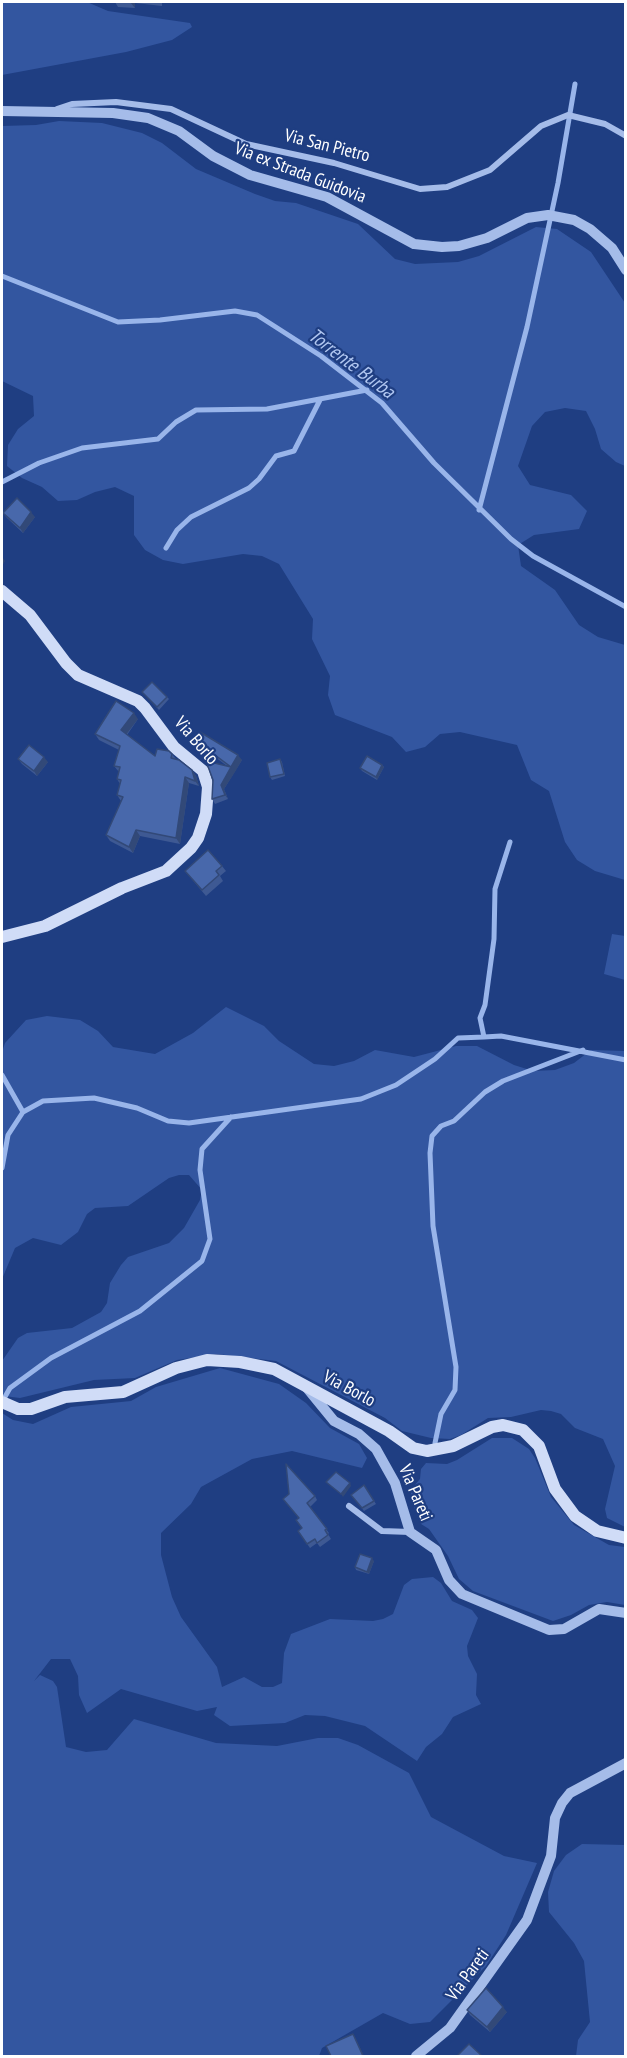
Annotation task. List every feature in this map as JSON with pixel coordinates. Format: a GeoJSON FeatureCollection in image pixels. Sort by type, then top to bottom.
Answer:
{"type":"FeatureCollection","features":[{"type":"Feature","properties":{"kind":"main road","name":"Via Borlo"},"geometry":{"type":"LineString","coordinates":[[2,591],[30,615],[78,675],[138,701],[174,747],[203,771],[208,787],[206,814],[198,838],[191,848],[166,871],[122,888],[45,926],[2,937]]}},
{"type":"Feature","properties":{"kind":"main road","name":"Via Borlo"},"geometry":{"type":"LineString","coordinates":[[2,1402],[18,1409],[31,1409],[65,1397],[123,1392],[176,1368],[207,1360],[240,1362],[273,1369],[389,1431],[413,1448],[427,1451],[453,1446],[492,1427],[503,1425],[523,1430],[539,1446],[555,1489],[575,1516],[597,1531],[626,1538]]}},
{"type":"Feature","properties":{"kind":"street","name":"Via San Pietro"},"geometry":{"type":"LineString","coordinates":[[2,111],[47,112],[72,104],[116,102],[171,110],[246,144],[334,163],[420,189],[447,187],[490,170],[541,126],[568,115],[605,124],[626,136]]}},
{"type":"Feature","properties":{"kind":"street","name":"Via ex Strada Guidovia"},"geometry":{"type":"LineString","coordinates":[[47,112],[113,113],[148,118],[179,131],[213,156],[250,175],[327,197],[414,244],[459,246],[487,238],[527,218],[548,215],[574,220],[612,248],[626,270]]}},
{"type":"Feature","properties":{"kind":"street","name":"Via Pareti"},"geometry":{"type":"LineString","coordinates":[[307,1388],[334,1421],[359,1434],[376,1449],[395,1483],[410,1532],[436,1550],[448,1580],[462,1594],[549,1630],[564,1629],[599,1610],[626,1613]]}},
{"type":"Feature","properties":{"kind":"street"},"geometry":{"type":"LineString","coordinates":[[349,1506],[382,1531],[410,1532]]}},
{"type":"Feature","properties":{"kind":"street","name":"Via Pareti"},"geometry":{"type":"LineString","coordinates":[[416,2056],[450,2028],[527,1920],[551,1856],[555,1818],[562,1803],[570,1792],[626,1763]]}},
{"type":"Feature","properties":{"kind":"shaded area"},"geometry":{"type":"Polygon","coordinates":[[[2,2],[87,2],[108,11],[190,23],[192,27],[172,40],[126,52],[2,75],[2,2]]]}},
{"type":"Feature","properties":{"kind":"shaded area"},"geometry":{"type":"Polygon","coordinates":[[[59,121],[102,123],[142,133],[162,143],[196,169],[255,194],[275,201],[296,203],[358,224],[395,259],[415,264],[458,262],[479,256],[536,227],[557,229],[591,252],[625,303],[625,466],[616,462],[601,449],[586,411],[565,408],[545,412],[532,426],[518,466],[530,485],[571,495],[587,511],[579,529],[534,535],[518,545],[521,566],[555,590],[579,625],[598,637],[625,645],[625,880],[595,871],[577,860],[565,842],[549,791],[531,780],[517,745],[460,732],[440,734],[425,747],[406,752],[392,737],[335,715],[328,695],[330,676],[312,639],[313,619],[279,564],[262,556],[243,554],[183,564],[163,560],[145,550],[134,535],[134,496],[115,487],[77,500],[58,501],[42,487],[22,478],[7,466],[8,445],[18,429],[34,416],[33,396],[2,381],[2,126],[36,125],[59,121]]]}},
{"type":"Feature","properties":{"kind":"shaded area"},"geometry":{"type":"Polygon","coordinates":[[[612,934],[625,936],[625,980],[604,974],[612,934]]]}},
{"type":"Feature","properties":{"kind":"shaded area"},"geometry":{"type":"Polygon","coordinates":[[[226,1007],[264,1026],[279,1041],[314,1064],[334,1066],[354,1061],[375,1050],[414,1057],[456,1046],[477,1046],[514,1065],[533,1071],[555,1070],[574,1063],[591,1050],[625,1051],[625,1527],[607,1518],[605,1509],[615,1466],[603,1439],[575,1428],[561,1414],[551,1411],[541,1410],[511,1417],[488,1418],[461,1435],[450,1439],[431,1438],[402,1431],[385,1418],[276,1361],[217,1354],[177,1360],[135,1378],[94,1380],[20,1398],[4,1396],[2,1361],[18,1338],[27,1333],[72,1328],[101,1312],[107,1303],[110,1283],[121,1265],[128,1257],[169,1243],[184,1228],[200,1200],[202,1190],[189,1175],[179,1175],[169,1178],[128,1206],[95,1208],[87,1214],[78,1232],[61,1245],[33,1238],[15,1248],[2,1279],[2,1052],[5,1043],[26,1020],[47,1016],[80,1020],[98,1031],[113,1047],[155,1054],[193,1033],[226,1007]]]}},
{"type":"Feature","properties":{"kind":"shaded area"},"geometry":{"type":"Polygon","coordinates":[[[220,1368],[279,1384],[306,1403],[330,1428],[359,1444],[367,1458],[362,1468],[292,1451],[252,1459],[201,1487],[191,1504],[161,1533],[161,1555],[172,1597],[181,1617],[217,1667],[222,1687],[244,1677],[262,1687],[273,1687],[282,1683],[284,1653],[291,1634],[330,1619],[373,1621],[383,1619],[393,1614],[404,1585],[412,1579],[433,1577],[441,1583],[452,1601],[472,1610],[478,1618],[467,1646],[468,1656],[477,1674],[476,1695],[481,1704],[453,1717],[442,1734],[426,1747],[417,1761],[365,1726],[325,1716],[305,1715],[285,1723],[230,1726],[214,1715],[217,1707],[197,1711],[121,1689],[87,1713],[79,1695],[78,1676],[70,1659],[51,1659],[34,1681],[40,1675],[53,1681],[57,1687],[66,1747],[86,1752],[107,1750],[134,1719],[216,1743],[277,1746],[318,1738],[338,1738],[358,1745],[409,1773],[431,1817],[504,1856],[537,1863],[506,1935],[486,1966],[430,2022],[410,2024],[383,2013],[322,2048],[319,2056],[2,2056],[2,1413],[13,1420],[33,1424],[71,1407],[131,1401],[156,1387],[220,1368]]]}},
{"type":"Feature","properties":{"kind":"shaded area"},"geometry":{"type":"Polygon","coordinates":[[[492,1438],[512,1438],[529,1449],[551,1497],[574,1525],[609,1545],[625,1547],[625,1605],[607,1602],[589,1605],[571,1615],[553,1621],[473,1591],[459,1579],[448,1556],[429,1529],[421,1524],[410,1497],[413,1487],[420,1479],[421,1469],[426,1463],[447,1464],[492,1438]]]}},
{"type":"Feature","properties":{"kind":"shaded area"},"geometry":{"type":"Polygon","coordinates":[[[582,1844],[625,1845],[625,2056],[576,2056],[578,2040],[590,2022],[584,1961],[574,1943],[549,1912],[548,1892],[554,1871],[566,1855],[582,1844]]]}},
{"type":"Feature","properties":{"kind":"building"},"geometry":{"type":"Polygon","coordinates":[[[17,498],[31,512],[20,528],[3,513],[17,498]]]}},
{"type":"Feature","properties":{"kind":"building"},"geometry":{"type":"Polygon","coordinates":[[[152,682],[167,697],[157,707],[142,692],[152,682]]]}},
{"type":"Feature","properties":{"kind":"building"},"geometry":{"type":"Polygon","coordinates":[[[116,701],[134,713],[121,730],[155,756],[157,749],[169,751],[172,754],[171,758],[179,760],[192,770],[195,781],[185,777],[176,838],[136,830],[129,847],[106,835],[123,797],[117,795],[121,780],[117,779],[120,767],[114,766],[120,746],[95,734],[116,701]]]}},
{"type":"Feature","properties":{"kind":"building"},"geometry":{"type":"Polygon","coordinates":[[[200,732],[238,755],[231,767],[195,740],[200,732]]]}},
{"type":"Feature","properties":{"kind":"building"},"geometry":{"type":"Polygon","coordinates":[[[29,745],[44,757],[34,771],[18,759],[29,745]]]}},
{"type":"Feature","properties":{"kind":"building"},"geometry":{"type":"Polygon","coordinates":[[[367,756],[382,765],[376,777],[360,768],[367,756]]]}},
{"type":"Feature","properties":{"kind":"building"},"geometry":{"type":"Polygon","coordinates":[[[280,759],[284,774],[270,777],[267,763],[280,759]]]}},
{"type":"Feature","properties":{"kind":"building"},"geometry":{"type":"Polygon","coordinates":[[[206,761],[231,767],[221,785],[225,795],[212,799],[213,780],[206,761]]]}},
{"type":"Feature","properties":{"kind":"building"},"geometry":{"type":"Polygon","coordinates":[[[208,850],[222,866],[216,871],[219,875],[202,890],[185,871],[208,850]]]}},
{"type":"Feature","properties":{"kind":"building"},"geometry":{"type":"Polygon","coordinates":[[[286,1464],[315,1496],[307,1503],[327,1529],[325,1530],[328,1535],[317,1543],[315,1539],[307,1544],[298,1531],[302,1528],[296,1520],[299,1518],[283,1499],[289,1494],[286,1464]]]}},
{"type":"Feature","properties":{"kind":"building"},"geometry":{"type":"Polygon","coordinates":[[[336,1472],[350,1483],[341,1494],[326,1482],[336,1472]]]}},
{"type":"Feature","properties":{"kind":"building"},"geometry":{"type":"Polygon","coordinates":[[[364,1485],[374,1501],[362,1508],[351,1495],[364,1485]]]}},
{"type":"Feature","properties":{"kind":"building"},"geometry":{"type":"Polygon","coordinates":[[[360,1554],[372,1558],[367,1572],[355,1567],[360,1554]]]}},
{"type":"Feature","properties":{"kind":"building"},"geometry":{"type":"Polygon","coordinates":[[[486,1988],[503,2007],[487,2027],[467,2010],[486,1988]]]}},
{"type":"Feature","properties":{"kind":"building"},"geometry":{"type":"Polygon","coordinates":[[[353,2034],[363,2056],[331,2056],[326,2046],[353,2034]]]}},
{"type":"Feature","properties":{"kind":"building"},"geometry":{"type":"Polygon","coordinates":[[[469,2044],[481,2055],[457,2056],[469,2044]]]}},
{"type":"Feature","properties":{"kind":"waterway"},"geometry":{"type":"LineString","coordinates":[[479,510],[527,327],[558,183],[575,84]]}},
{"type":"Feature","properties":{"kind":"waterway","name":"Torrente Burba"},"geometry":{"type":"LineString","coordinates":[[2,276],[118,322],[160,320],[235,311],[257,315],[321,356],[382,403],[434,463],[511,539],[533,556],[626,607]]}},
{"type":"Feature","properties":{"kind":"waterway"},"geometry":{"type":"LineString","coordinates":[[2,482],[39,463],[82,448],[158,439],[176,422],[196,410],[267,409],[367,390]]}},
{"type":"Feature","properties":{"kind":"waterway"},"geometry":{"type":"LineString","coordinates":[[166,548],[177,530],[191,517],[249,488],[259,479],[276,456],[294,451],[320,400]]}},
{"type":"Feature","properties":{"kind":"waterway"},"geometry":{"type":"LineString","coordinates":[[484,1037],[480,1018],[485,1005],[494,939],[495,889],[510,842]]}},
{"type":"Feature","properties":{"kind":"waterway"},"geometry":{"type":"LineString","coordinates":[[2,1168],[8,1135],[23,1112],[43,1101],[94,1098],[137,1108],[168,1121],[189,1123],[361,1099],[396,1085],[435,1059],[458,1038],[501,1036],[626,1060]]}},
{"type":"Feature","properties":{"kind":"waterway"},"geometry":{"type":"LineString","coordinates":[[435,1443],[441,1414],[455,1390],[456,1367],[433,1226],[430,1153],[432,1136],[441,1126],[454,1121],[485,1092],[503,1081],[583,1050]]}},
{"type":"Feature","properties":{"kind":"waterway"},"geometry":{"type":"LineString","coordinates":[[2,1075],[23,1112]]}},
{"type":"Feature","properties":{"kind":"waterway"},"geometry":{"type":"LineString","coordinates":[[2,1402],[10,1388],[51,1358],[140,1311],[202,1261],[210,1239],[200,1170],[202,1149],[231,1117]]}}]}
